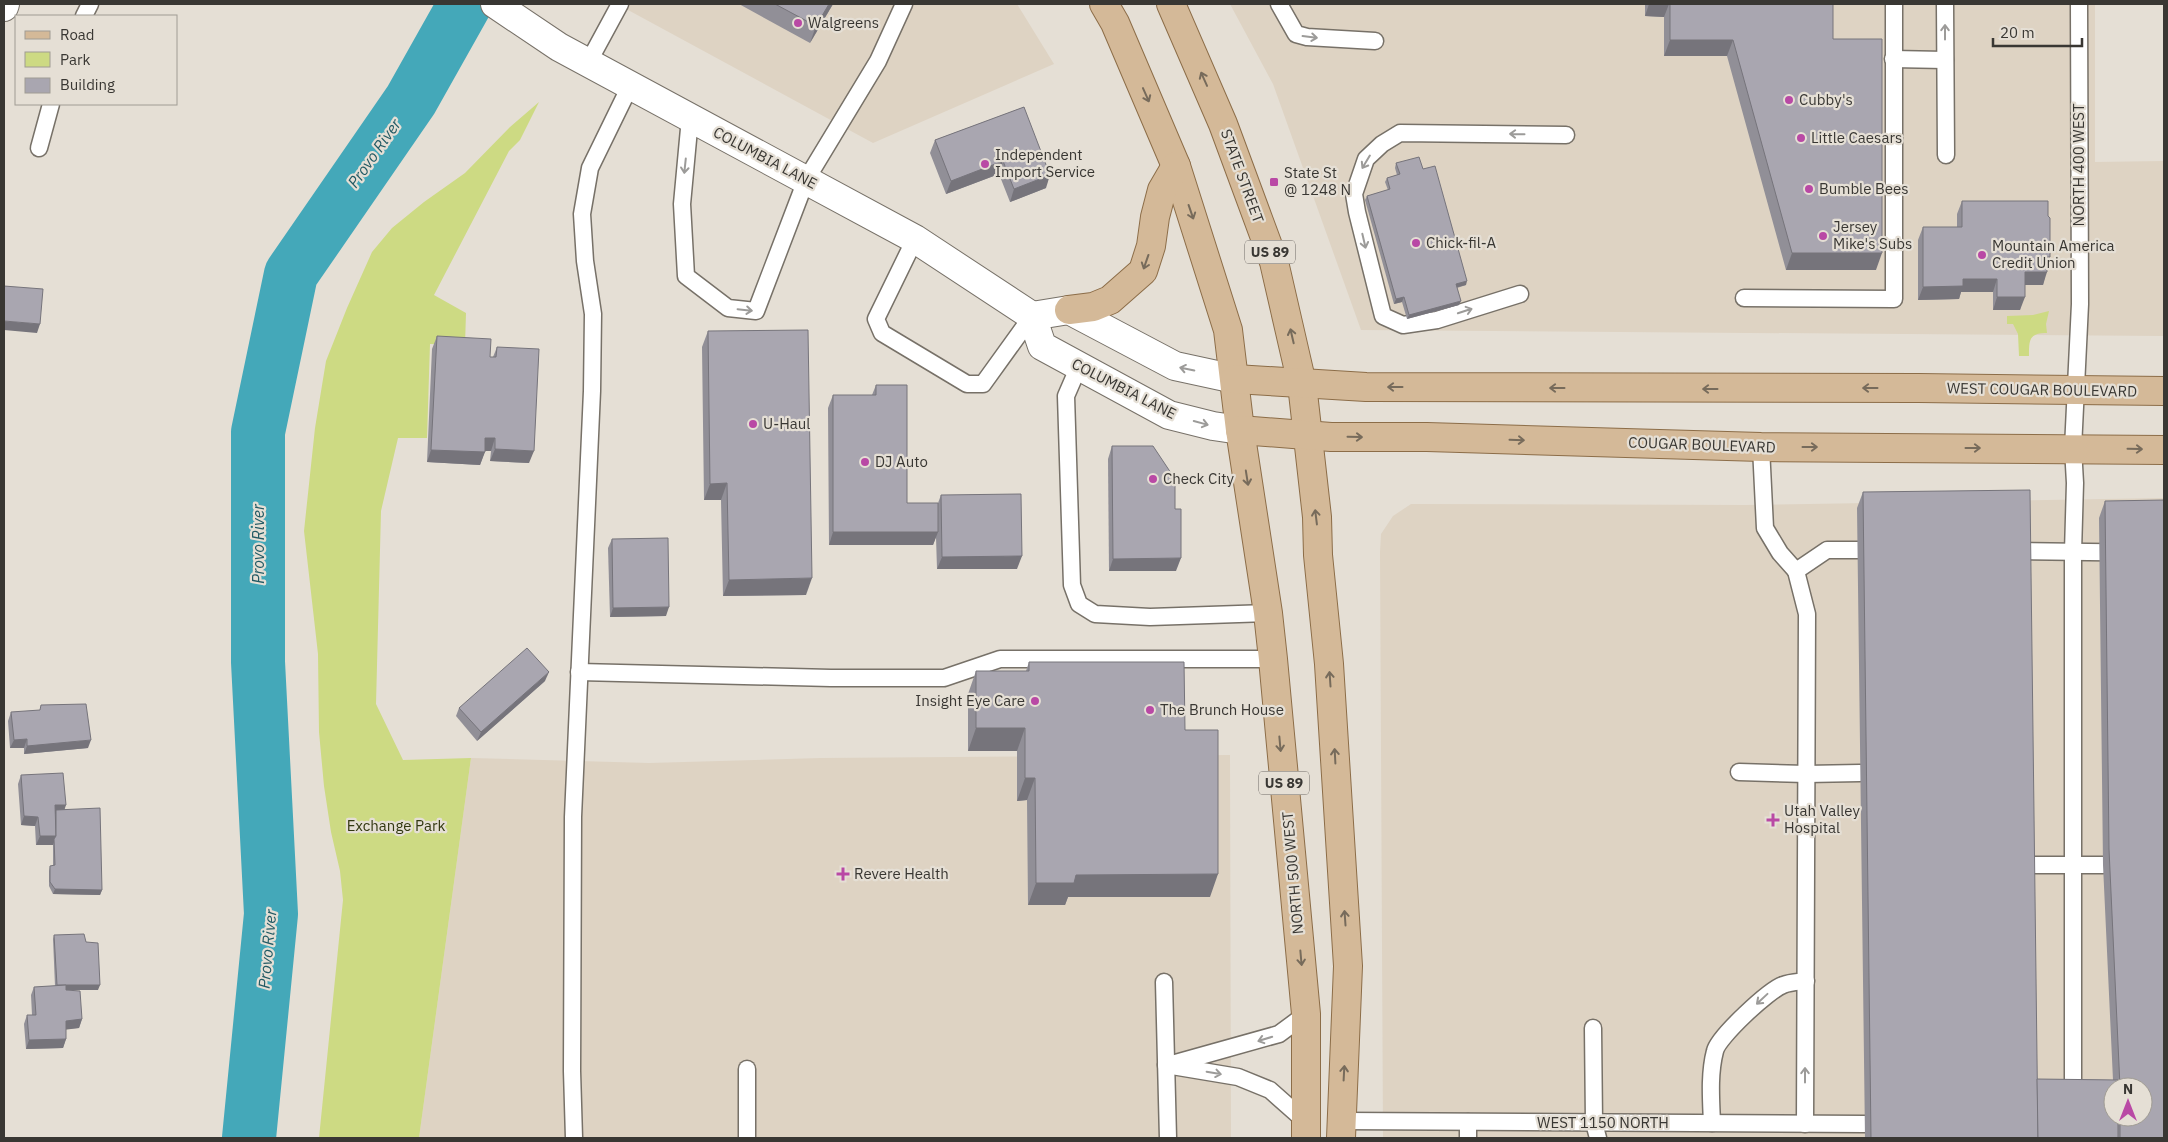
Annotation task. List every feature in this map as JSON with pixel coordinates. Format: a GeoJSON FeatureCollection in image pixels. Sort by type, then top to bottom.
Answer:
{"type":"FeatureCollection","features":[{"type":"Feature","properties":{"kind":"main road","name":"COLUMBIA LANE"},"geometry":{"type":"LineString","coordinates":[[495,4],[559,47],[915,240],[1032,316],[1042,346],[1169,415],[1213,426],[1240,430]]}},
{"type":"Feature","properties":{"kind":"main road","name":"US 89"},"geometry":{"type":"LineString","coordinates":[[1104,4],[1118,29],[1176,166],[1224,312],[1235,378],[1240,430]]}},
{"type":"Feature","properties":{"kind":"main road","name":"STATE STREET"},"geometry":{"type":"LineString","coordinates":[[1171,4],[1223,124],[1274,262],[1302,384]]}},
{"type":"Feature","properties":{"kind":"main road"},"geometry":{"type":"LineString","coordinates":[[1032,316],[1093,307],[1110,300],[1143,271],[1152,246],[1155,217],[1162,190],[1176,166]]}},
{"type":"Feature","properties":{"kind":"main road"},"geometry":{"type":"LineString","coordinates":[[1069,310],[1175,366],[1235,378],[1302,384]]}},
{"type":"Feature","properties":{"kind":"main road","name":"US 89"},"geometry":{"type":"LineString","coordinates":[[1302,384],[1306,435],[1317,517],[1318,555],[1330,682],[1348,966],[1342,1130]]}},
{"type":"Feature","properties":{"kind":"main road","name":"WEST COUGAR BOULEVARD"},"geometry":{"type":"LineString","coordinates":[[1302,384],[1366,387],[1919,388],[2164,391]]}},
{"type":"Feature","properties":{"kind":"main road","name":"COUGAR BOULEVARD"},"geometry":{"type":"LineString","coordinates":[[1240,430],[1306,435],[1761,447],[2164,450]]}},
{"type":"Feature","properties":{"kind":"main road","name":"NORTH 500 WEST"},"geometry":{"type":"LineString","coordinates":[[1240,430],[1268,613],[1306,1014],[1305,1130]]}},
{"type":"Feature","properties":{"kind":"lane"},"geometry":{"type":"LineString","coordinates":[[588,63],[620,4]]}},
{"type":"Feature","properties":{"kind":"lane"},"geometry":{"type":"LineString","coordinates":[[690,118],[682,204],[686,276],[728,308],[756,311],[806,180],[878,61],[904,4]]}},
{"type":"Feature","properties":{"kind":"lane"},"geometry":{"type":"LineString","coordinates":[[1279,4],[1296,34],[1307,37],[1375,41]]}},
{"type":"Feature","properties":{"kind":"lane"},"geometry":{"type":"LineString","coordinates":[[1744,298],[1894,299],[1894,4]]}},
{"type":"Feature","properties":{"kind":"lane"},"geometry":{"type":"LineString","coordinates":[[1945,4],[1946,155]]}},
{"type":"Feature","properties":{"kind":"lane","name":"NORTH 400 WEST"},"geometry":{"type":"LineString","coordinates":[[2073,1093],[2073,552],[2075,483],[2073,448],[2080,304],[2078,4]]}},
{"type":"Feature","properties":{"kind":"lane"},"geometry":{"type":"LineString","coordinates":[[1893,59],[1945,60]]}},
{"type":"Feature","properties":{"kind":"lane"},"geometry":{"type":"LineString","coordinates":[[574,1138],[572,1071],[573,817],[592,391],[593,314],[585,261],[582,214],[590,168],[630,86]]}},
{"type":"Feature","properties":{"kind":"lane"},"geometry":{"type":"LineString","coordinates":[[39,148],[51,105]]}},
{"type":"Feature","properties":{"kind":"lane"},"geometry":{"type":"LineString","coordinates":[[1520,294],[1438,320],[1404,325],[1383,316],[1357,212],[1354,194],[1359,175],[1366,159],[1382,144],[1400,133],[1566,135]]}},
{"type":"Feature","properties":{"kind":"lane"},"geometry":{"type":"LineString","coordinates":[[915,240],[876,319],[882,333],[967,384],[983,384],[1032,316]]}},
{"type":"Feature","properties":{"kind":"lane"},"geometry":{"type":"LineString","coordinates":[[1079,366],[1066,396],[1072,585],[1078,604],[1095,614],[1150,617],[1268,613]]}},
{"type":"Feature","properties":{"kind":"lane"},"geometry":{"type":"LineString","coordinates":[[1761,447],[1765,528],[1780,553],[1796,571],[1807,614],[1805,1124]]}},
{"type":"Feature","properties":{"kind":"lane"},"geometry":{"type":"LineString","coordinates":[[1796,571],[1828,550],[1894,551]]}},
{"type":"Feature","properties":{"kind":"lane"},"geometry":{"type":"LineString","coordinates":[[1994,551],[2164,553]]}},
{"type":"Feature","properties":{"kind":"lane"},"geometry":{"type":"LineString","coordinates":[[579,672],[831,678],[944,678],[1000,659],[1273,659]]}},
{"type":"Feature","properties":{"kind":"lane"},"geometry":{"type":"LineString","coordinates":[[1739,772],[1860,773]]}},
{"type":"Feature","properties":{"kind":"lane"},"geometry":{"type":"LineString","coordinates":[[2028,865],[2103,865]]}},
{"type":"Feature","properties":{"kind":"lane"},"geometry":{"type":"LineString","coordinates":[[1712,1123],[1711,1080],[1715,1048],[1743,1017],[1770,992],[1784,984],[1806,981]]}},
{"type":"Feature","properties":{"kind":"lane"},"geometry":{"type":"LineString","coordinates":[[1164,982],[1168,1138]]}},
{"type":"Feature","properties":{"kind":"lane"},"geometry":{"type":"LineString","coordinates":[[1166,1065],[1279,1034],[1306,1014]]}},
{"type":"Feature","properties":{"kind":"lane"},"geometry":{"type":"LineString","coordinates":[[1593,1028],[1596,1130]]}},
{"type":"Feature","properties":{"kind":"lane"},"geometry":{"type":"LineString","coordinates":[[1166,1065],[1238,1077],[1270,1090],[1305,1130]]}},
{"type":"Feature","properties":{"kind":"lane"},"geometry":{"type":"LineString","coordinates":[[747,1069],[747,1138]]}},
{"type":"Feature","properties":{"kind":"lane"},"geometry":{"type":"LineString","coordinates":[[1468,1122],[1468,1138]]}},
{"type":"Feature","properties":{"kind":"lane","name":"WEST 1150 NORTH"},"geometry":{"type":"LineString","coordinates":[[1342,1130],[1468,1122],[1493,1130],[1596,1130],[1712,1123],[1865,1124]]}},
{"type":"Feature","properties":{"kind":"shaded area"},"geometry":{"type":"Polygon","coordinates":[[[617,4],[1017,4],[1054,64],[873,143],[617,4]]]}},
{"type":"Feature","properties":{"kind":"shaded area"},"geometry":{"type":"Polygon","coordinates":[[[1230,4],[2095,4],[2095,162],[2164,161],[2164,336],[1361,330],[1273,84],[1230,4]]]}},
{"type":"Feature","properties":{"kind":"shaded area","name":"Utah Valley Hospital"},"geometry":{"type":"Polygon","coordinates":[[[2164,498],[2164,1138],[1383,1138],[1380,552],[1381,534],[1393,516],[1411,504],[1745,505],[2164,498]]]}},
{"type":"Feature","properties":{"kind":"shaded area","name":"Revere Health"},"geometry":{"type":"Polygon","coordinates":[[[1230,755],[1231,1138],[419,1138],[471,758],[649,763],[821,758],[1230,755]]]}},
{"type":"Feature","properties":{"kind":"green space","name":"Exchange Park"},"geometry":{"type":"Polygon","coordinates":[[[539,102],[520,140],[509,151],[434,295],[466,313],[465,345],[430,344],[427,438],[398,438],[381,511],[376,704],[403,760],[471,758],[419,1138],[319,1138],[343,900],[340,871],[331,832],[324,786],[319,732],[318,654],[304,531],[315,428],[326,361],[372,252],[392,228],[424,202],[465,173],[510,127],[539,102]]]}},
{"type":"Feature","properties":{"kind":"green space"},"geometry":{"type":"Polygon","coordinates":[[[2049,311],[2046,324],[2047,333],[2033,336],[2029,346],[2029,356],[2019,356],[2018,334],[2013,324],[2007,324],[2007,316],[2033,315],[2049,311]]]}},
{"type":"Feature","properties":{"kind":"building"},"geometry":{"type":"Polygon","coordinates":[[[775,4],[829,4],[816,26],[775,4]]]}},
{"type":"Feature","properties":{"kind":"building"},"geometry":{"type":"Polygon","coordinates":[[[1670,4],[1833,4],[1833,39],[1882,39],[1882,253],[1792,253],[1733,40],[1670,40],[1670,4]]]}},
{"type":"Feature","properties":{"kind":"building","name":"Independent Import Service"},"geometry":{"type":"Polygon","coordinates":[[[1024,107],[1050,175],[1014,189],[1003,161],[951,181],[935,140],[1024,107]]]}},
{"type":"Feature","properties":{"kind":"building","name":"Chick-fil-A"},"geometry":{"type":"Polygon","coordinates":[[[1419,157],[1423,169],[1435,166],[1467,281],[1456,284],[1461,301],[1409,315],[1404,297],[1396,299],[1367,196],[1390,189],[1387,178],[1400,174],[1396,163],[1419,157]]]}},
{"type":"Feature","properties":{"kind":"building","name":"Mountain America Credit Union"},"geometry":{"type":"Polygon","coordinates":[[[1962,201],[2048,201],[2050,257],[2047,257],[2047,272],[2025,272],[2025,297],[1997,297],[1997,279],[1963,279],[1963,286],[1923,287],[1923,227],[1962,227],[1962,201]]]}},
{"type":"Feature","properties":{"kind":"building"},"geometry":{"type":"Polygon","coordinates":[[[4,286],[43,289],[40,324],[4,321],[4,286]]]}},
{"type":"Feature","properties":{"kind":"building","name":"U-Haul"},"geometry":{"type":"Polygon","coordinates":[[[808,330],[812,578],[729,580],[727,483],[710,484],[708,331],[808,330]]]}},
{"type":"Feature","properties":{"kind":"building"},"geometry":{"type":"Polygon","coordinates":[[[437,336],[491,339],[490,357],[496,357],[497,347],[539,349],[534,451],[495,449],[495,438],[485,438],[485,452],[431,450],[437,336]]]}},
{"type":"Feature","properties":{"kind":"building","name":"DJ Auto"},"geometry":{"type":"Polygon","coordinates":[[[876,385],[907,385],[907,503],[938,503],[938,532],[833,532],[833,395],[876,395],[876,385]]]}},
{"type":"Feature","properties":{"kind":"building"},"geometry":{"type":"Polygon","coordinates":[[[1112,446],[1153,446],[1175,479],[1175,509],[1181,509],[1181,558],[1113,559],[1112,446]]]}},
{"type":"Feature","properties":{"kind":"building"},"geometry":{"type":"Polygon","coordinates":[[[2030,490],[2038,1138],[1871,1138],[1863,492],[2030,490]]]}},
{"type":"Feature","properties":{"kind":"building"},"geometry":{"type":"Polygon","coordinates":[[[1021,494],[1022,556],[942,557],[941,495],[1021,494]]]}},
{"type":"Feature","properties":{"kind":"building"},"geometry":{"type":"Polygon","coordinates":[[[2164,500],[2164,1138],[2120,1138],[2120,1127],[2153,1127],[2153,1077],[2120,1077],[2109,849],[2105,501],[2164,500]]]}},
{"type":"Feature","properties":{"kind":"building"},"geometry":{"type":"Polygon","coordinates":[[[668,538],[669,607],[613,608],[612,539],[668,538]]]}},
{"type":"Feature","properties":{"kind":"building"},"geometry":{"type":"Polygon","coordinates":[[[527,648],[549,672],[481,732],[459,708],[527,648]]]}},
{"type":"Feature","properties":{"kind":"building"},"geometry":{"type":"Polygon","coordinates":[[[1029,662],[1184,662],[1185,730],[1218,730],[1218,874],[1076,875],[1074,883],[1036,883],[1035,778],[1025,778],[1025,728],[976,728],[976,671],[1029,671],[1029,662]]]}},
{"type":"Feature","properties":{"kind":"building"},"geometry":{"type":"Polygon","coordinates":[[[86,704],[91,740],[27,746],[27,739],[14,740],[11,712],[40,710],[41,705],[86,704]]]}},
{"type":"Feature","properties":{"kind":"building"},"geometry":{"type":"Polygon","coordinates":[[[63,773],[66,805],[55,805],[56,836],[40,836],[38,817],[24,816],[21,775],[63,773]]]}},
{"type":"Feature","properties":{"kind":"building"},"geometry":{"type":"Polygon","coordinates":[[[100,808],[102,890],[55,889],[50,882],[50,866],[55,865],[56,810],[100,808]]]}},
{"type":"Feature","properties":{"kind":"building"},"geometry":{"type":"Polygon","coordinates":[[[84,934],[86,942],[98,943],[100,985],[57,985],[54,935],[84,934]]]}},
{"type":"Feature","properties":{"kind":"building"},"geometry":{"type":"Polygon","coordinates":[[[66,985],[66,990],[80,991],[82,1019],[66,1021],[66,1039],[29,1040],[27,1015],[36,1015],[34,987],[66,985]]]}},
{"type":"Feature","properties":{"kind":"building"},"geometry":{"type":"Polygon","coordinates":[[[2037,1079],[2103,1080],[2103,1127],[2118,1127],[2118,1138],[2038,1138],[2037,1079]]]}},
{"type":"Feature","properties":{"kind":"waterway","name":"Provo River"},"geometry":{"type":"LineString","coordinates":[[249,1138],[271,914],[258,662],[258,432],[291,274],[411,100],[465,4]]}},
{"type":"Feature","properties":{"kind":"place","name":"Walgreens"},"geometry":{"type":"Point","coordinates":[798,23]}},
{"type":"Feature","properties":{"kind":"place","name":"Cubby's"},"geometry":{"type":"Point","coordinates":[1789,100]}},
{"type":"Feature","properties":{"kind":"place","name":"Little Caesars"},"geometry":{"type":"Point","coordinates":[1801,138]}},
{"type":"Feature","properties":{"kind":"place","name":"Independent Import Service"},"geometry":{"type":"Point","coordinates":[985,164]}},
{"type":"Feature","properties":{"kind":"place","name":"State St @ 1248 N"},"geometry":{"type":"Point","coordinates":[1274,182]}},
{"type":"Feature","properties":{"kind":"place","name":"Bumble Bees"},"geometry":{"type":"Point","coordinates":[1809,189]}},
{"type":"Feature","properties":{"kind":"place","name":"Jersey Mike's Subs"},"geometry":{"type":"Point","coordinates":[1823,236]}},
{"type":"Feature","properties":{"kind":"place","name":"Chick-fil-A"},"geometry":{"type":"Point","coordinates":[1416,243]}},
{"type":"Feature","properties":{"kind":"place","name":"Mountain America Credit Union"},"geometry":{"type":"Point","coordinates":[1982,255]}},
{"type":"Feature","properties":{"kind":"place","name":"U-Haul"},"geometry":{"type":"Point","coordinates":[753,424]}},
{"type":"Feature","properties":{"kind":"place","name":"DJ Auto"},"geometry":{"type":"Point","coordinates":[865,462]}},
{"type":"Feature","properties":{"kind":"place","name":"Check City"},"geometry":{"type":"Point","coordinates":[1153,479]}},
{"type":"Feature","properties":{"kind":"place","name":"Insight Eye Care"},"geometry":{"type":"Point","coordinates":[1035,701]}},
{"type":"Feature","properties":{"kind":"place","name":"The Brunch House"},"geometry":{"type":"Point","coordinates":[1150,710]}},
{"type":"Feature","properties":{"kind":"place","name":"Utah Valley Hospital"},"geometry":{"type":"Point","coordinates":[1773,820]}},
{"type":"Feature","properties":{"kind":"place","name":"Revere Health"},"geometry":{"type":"Point","coordinates":[843,874]}}]}
